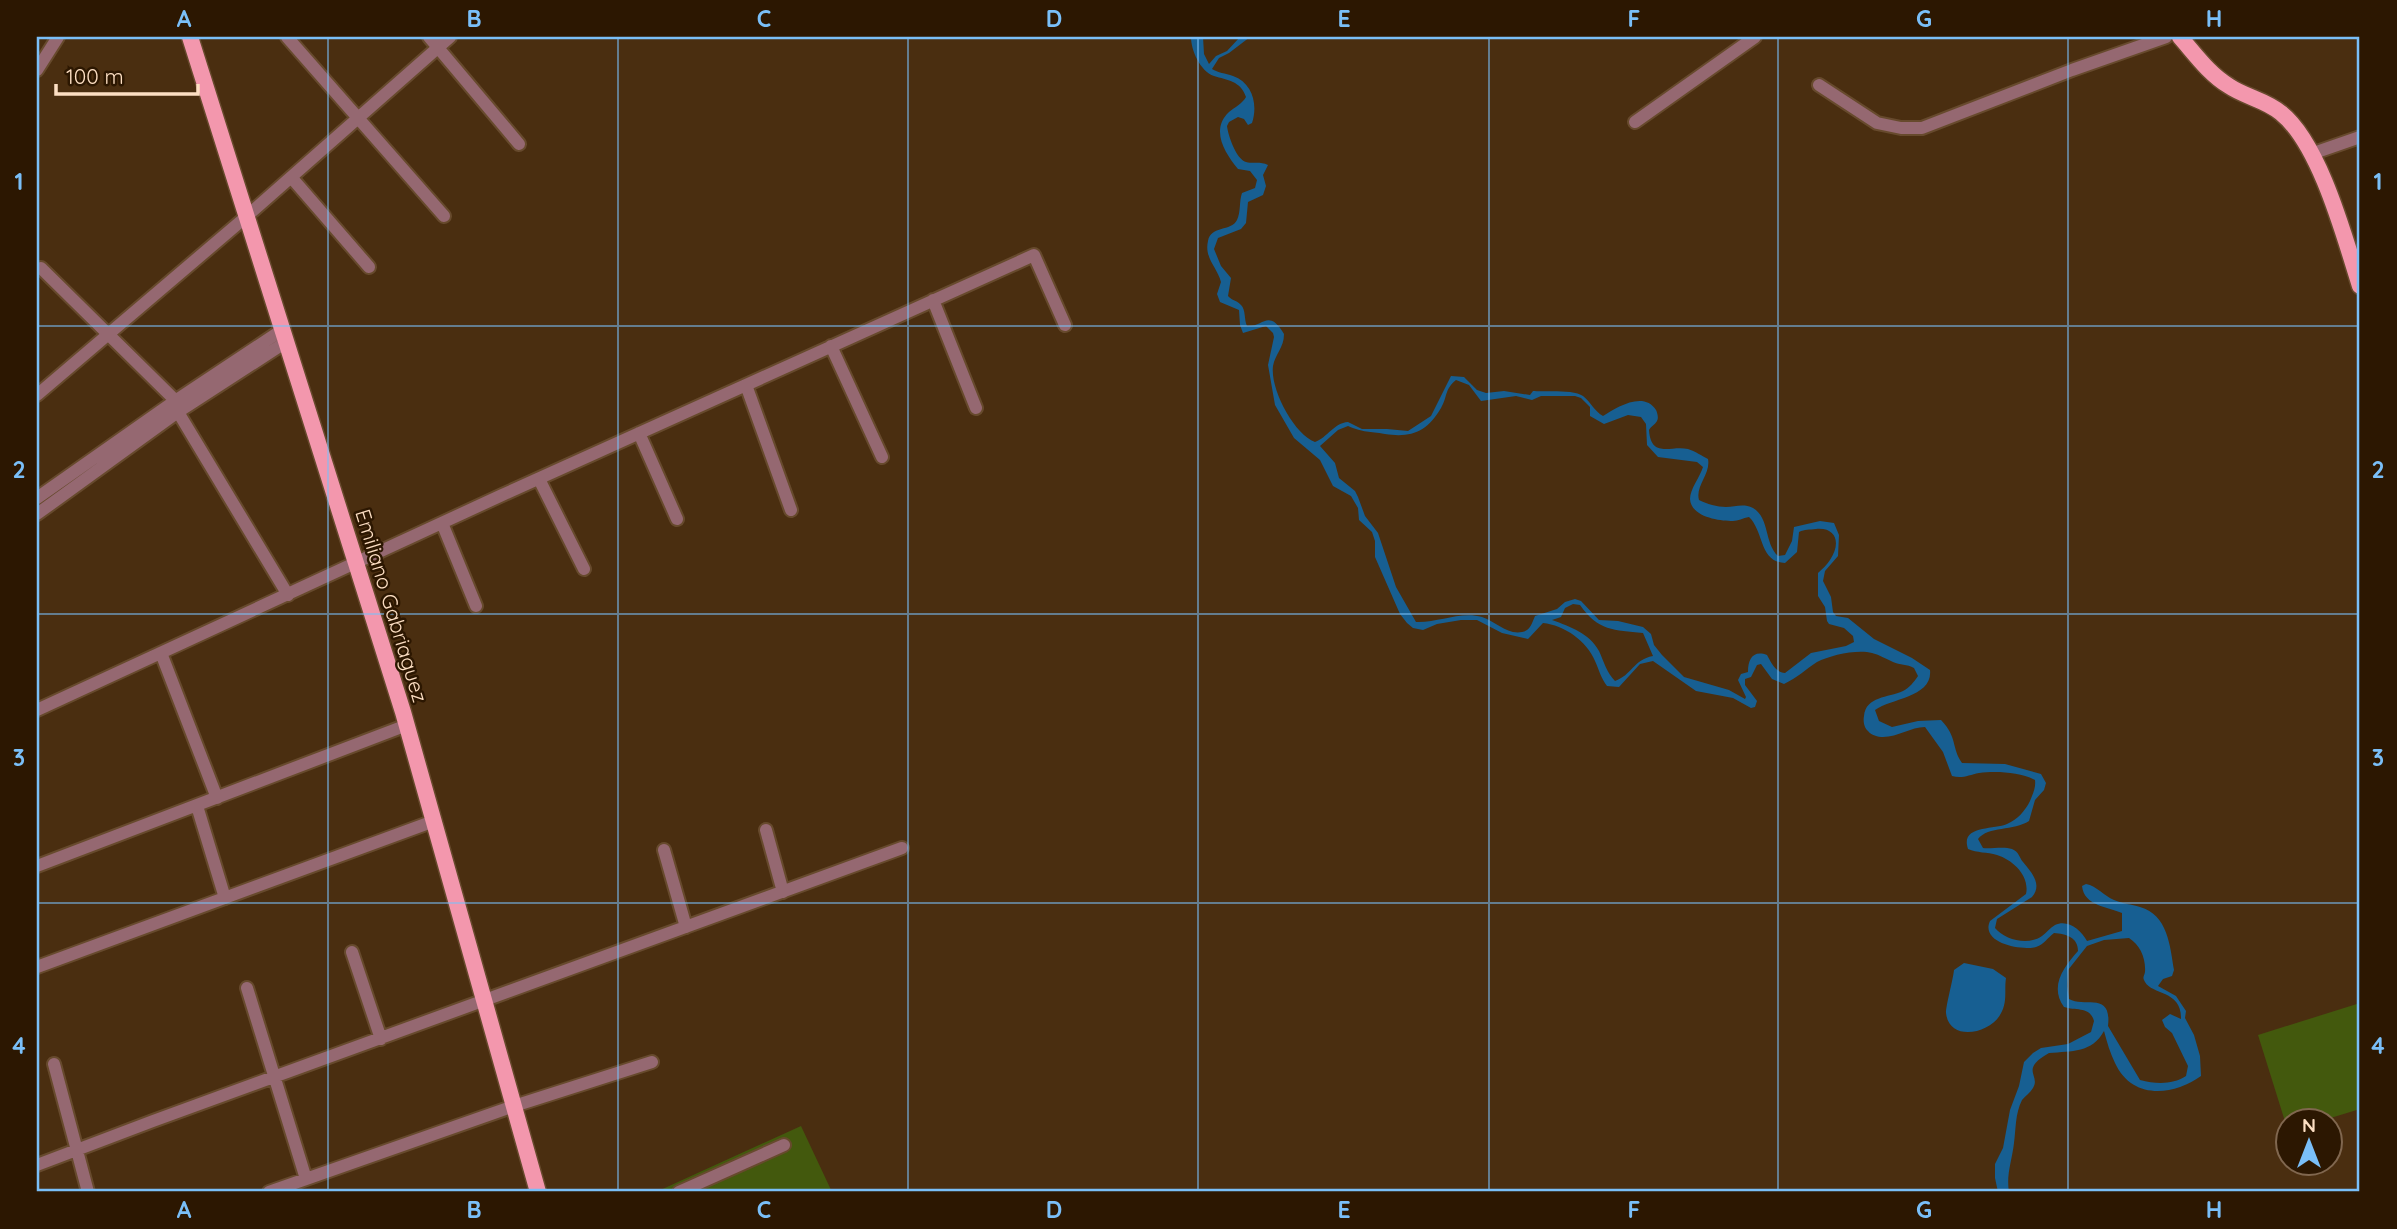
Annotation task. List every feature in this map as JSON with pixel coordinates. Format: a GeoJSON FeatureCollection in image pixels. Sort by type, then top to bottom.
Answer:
{"type":"FeatureCollection","features":[{"type":"Feature","properties":{"kind":"main road","name":"Emiliano Gabriaguez"},"geometry":{"type":"LineString","coordinates":[[190,37],[407,725],[538,1192]]}},
{"type":"Feature","properties":{"kind":"main road"},"geometry":{"type":"LineString","coordinates":[[2180,37],[2210,71],[2229,86],[2281,113],[2299,134],[2334,204],[2360,286]]}},
{"type":"Feature","properties":{"kind":"street"},"geometry":{"type":"LineString","coordinates":[[37,70],[58,37]]}},
{"type":"Feature","properties":{"kind":"street"},"geometry":{"type":"LineString","coordinates":[[287,37],[444,216]]}},
{"type":"Feature","properties":{"kind":"street"},"geometry":{"type":"LineString","coordinates":[[429,37],[519,144]]}},
{"type":"Feature","properties":{"kind":"street"},"geometry":{"type":"LineString","coordinates":[[37,395],[247,216],[450,37]]}},
{"type":"Feature","properties":{"kind":"street"},"geometry":{"type":"LineString","coordinates":[[1635,122],[1755,37]]}},
{"type":"Feature","properties":{"kind":"street"},"geometry":{"type":"LineString","coordinates":[[1819,85],[1877,123],[1901,128],[1922,128],[2166,37]]}},
{"type":"Feature","properties":{"kind":"street"},"geometry":{"type":"LineString","coordinates":[[2311,154],[2360,137]]}},
{"type":"Feature","properties":{"kind":"street"},"geometry":{"type":"LineString","coordinates":[[291,177],[369,267]]}},
{"type":"Feature","properties":{"kind":"street"},"geometry":{"type":"LineString","coordinates":[[37,710],[1034,255],[1065,326]]}},
{"type":"Feature","properties":{"kind":"street"},"geometry":{"type":"LineString","coordinates":[[41,268],[179,407],[288,595]]}},
{"type":"Feature","properties":{"kind":"street"},"geometry":{"type":"LineString","coordinates":[[933,300],[976,408]]}},
{"type":"Feature","properties":{"kind":"street"},"geometry":{"type":"LineString","coordinates":[[37,498],[284,336]]}},
{"type":"Feature","properties":{"kind":"street"},"geometry":{"type":"LineString","coordinates":[[831,346],[882,457]]}},
{"type":"Feature","properties":{"kind":"street"},"geometry":{"type":"LineString","coordinates":[[746,385],[790,510]]}},
{"type":"Feature","properties":{"kind":"street"},"geometry":{"type":"LineString","coordinates":[[37,514],[179,407]]}},
{"type":"Feature","properties":{"kind":"street"},"geometry":{"type":"LineString","coordinates":[[639,433],[677,519]]}},
{"type":"Feature","properties":{"kind":"street"},"geometry":{"type":"LineString","coordinates":[[539,479],[584,569]]}},
{"type":"Feature","properties":{"kind":"street"},"geometry":{"type":"LineString","coordinates":[[442,523],[476,606]]}},
{"type":"Feature","properties":{"kind":"street"},"geometry":{"type":"LineString","coordinates":[[161,653],[217,798]]}},
{"type":"Feature","properties":{"kind":"street"},"geometry":{"type":"LineString","coordinates":[[37,866],[407,725]]}},
{"type":"Feature","properties":{"kind":"street"},"geometry":{"type":"LineString","coordinates":[[197,806],[225,898]]}},
{"type":"Feature","properties":{"kind":"street"},"geometry":{"type":"LineString","coordinates":[[37,967],[434,821]]}},
{"type":"Feature","properties":{"kind":"street"},"geometry":{"type":"LineString","coordinates":[[765,830],[783,892]]}},
{"type":"Feature","properties":{"kind":"street"},"geometry":{"type":"LineString","coordinates":[[37,1165],[902,848]]}},
{"type":"Feature","properties":{"kind":"street"},"geometry":{"type":"LineString","coordinates":[[664,850],[686,927]]}},
{"type":"Feature","properties":{"kind":"street"},"geometry":{"type":"LineString","coordinates":[[352,952],[380,1039]]}},
{"type":"Feature","properties":{"kind":"street"},"geometry":{"type":"LineString","coordinates":[[247,988],[306,1179]]}},
{"type":"Feature","properties":{"kind":"street"},"geometry":{"type":"LineString","coordinates":[[269,1192],[514,1106],[652,1062]]}},
{"type":"Feature","properties":{"kind":"street"},"geometry":{"type":"LineString","coordinates":[[54,1065],[88,1192]]}},
{"type":"Feature","properties":{"kind":"street"},"geometry":{"type":"LineString","coordinates":[[679,1192],[784,1146]]}},
{"type":"Feature","properties":{"kind":"green space"},"geometry":{"type":"Polygon","coordinates":[[[2360,1003],[2360,1109],[2344,1114],[2344,1106],[2280,1106],[2258,1035],[2360,1003]]]}},
{"type":"Feature","properties":{"kind":"green space"},"geometry":{"type":"Polygon","coordinates":[[[801,1126],[832,1192],[656,1192],[801,1126]]]}},
{"type":"Feature","properties":{"kind":"water"},"geometry":{"type":"Polygon","coordinates":[[[1191,37],[1203,37],[1204,54],[1209,64],[1240,37],[1250,37],[1219,58],[1212,69],[1240,79],[1252,95],[1252,123],[1248,125],[1244,119],[1238,117],[1227,126],[1233,146],[1242,160],[1268,165],[1263,175],[1266,186],[1263,195],[1248,202],[1246,223],[1241,229],[1218,238],[1214,249],[1221,266],[1231,278],[1228,296],[1243,307],[1247,326],[1270,320],[1279,326],[1284,334],[1274,362],[1273,376],[1279,398],[1299,430],[1315,442],[1348,422],[1362,429],[1408,431],[1431,416],[1451,376],[1464,377],[1477,390],[1486,393],[1504,391],[1530,395],[1533,391],[1579,394],[1603,416],[1630,402],[1644,401],[1651,404],[1658,415],[1657,421],[1649,430],[1654,445],[1663,449],[1688,449],[1708,459],[1707,470],[1699,490],[1699,500],[1719,506],[1742,505],[1753,508],[1762,518],[1778,556],[1785,555],[1792,541],[1794,527],[1820,521],[1834,523],[1839,535],[1838,556],[1825,571],[1823,581],[1831,597],[1833,612],[1836,616],[1848,618],[1874,639],[1930,670],[1925,686],[1910,696],[1875,710],[1879,721],[1892,727],[1918,721],[1941,720],[1950,732],[1962,763],[2005,764],[2041,774],[2046,783],[2044,790],[2035,800],[2029,821],[1988,832],[1978,839],[1983,848],[2012,849],[2018,853],[2036,883],[2032,897],[1997,919],[1995,928],[2005,936],[2024,941],[2036,939],[2055,925],[2065,923],[2074,927],[2087,941],[2122,931],[2122,913],[2087,898],[2082,886],[2086,884],[2114,900],[2149,911],[2157,917],[2166,932],[2174,970],[2172,976],[2163,979],[2158,986],[2176,996],[2186,1011],[2185,1018],[2194,1035],[2200,1056],[2201,1076],[2178,1088],[2154,1091],[2142,1089],[2122,1075],[2113,1059],[2104,1031],[2087,1047],[2049,1053],[2035,1064],[2035,1083],[2022,1100],[2018,1111],[2009,1192],[1998,1192],[1995,1164],[2003,1148],[2010,1110],[2024,1062],[2041,1048],[2068,1044],[2091,1032],[2094,1021],[2086,1011],[2064,1007],[2058,992],[2060,977],[2078,951],[2074,939],[2054,933],[2039,946],[2029,948],[1996,940],[1988,929],[1990,921],[2026,894],[2027,887],[2019,870],[2003,857],[1968,849],[1967,841],[1973,832],[2007,824],[2021,814],[2030,801],[2035,780],[2000,772],[1952,776],[1943,752],[1925,727],[1883,737],[1873,735],[1866,728],[1864,718],[1869,705],[1907,688],[1918,676],[1914,668],[1872,653],[1852,652],[1823,659],[1784,684],[1772,679],[1761,664],[1757,665],[1751,677],[1745,679],[1745,685],[1757,701],[1755,707],[1751,708],[1733,698],[1696,691],[1653,661],[1640,664],[1619,687],[1607,686],[1591,654],[1581,641],[1551,624],[1543,623],[1528,639],[1502,633],[1477,620],[1437,624],[1423,630],[1413,628],[1407,623],[1400,614],[1375,557],[1372,532],[1359,520],[1358,508],[1351,496],[1333,486],[1320,460],[1294,438],[1275,405],[1268,365],[1273,333],[1266,326],[1243,333],[1239,310],[1220,302],[1217,294],[1221,282],[1209,257],[1208,241],[1217,230],[1234,224],[1238,217],[1242,193],[1255,188],[1257,180],[1250,171],[1238,169],[1224,149],[1220,134],[1223,119],[1246,97],[1244,92],[1233,82],[1204,70],[1197,60],[1191,37]],[[1456,380],[1436,416],[1418,432],[1394,435],[1348,426],[1338,430],[1320,446],[1335,463],[1339,478],[1355,491],[1365,516],[1378,533],[1396,587],[1416,622],[1474,616],[1487,619],[1511,631],[1522,632],[1529,628],[1535,616],[1557,609],[1565,602],[1575,599],[1581,601],[1599,620],[1643,627],[1651,634],[1654,645],[1662,655],[1684,677],[1729,690],[1745,699],[1738,680],[1741,674],[1748,672],[1750,660],[1755,655],[1767,655],[1776,669],[1785,673],[1811,653],[1854,642],[1853,636],[1844,628],[1829,624],[1825,607],[1818,596],[1818,573],[1829,562],[1836,543],[1829,531],[1816,529],[1799,532],[1797,552],[1785,563],[1777,561],[1766,552],[1749,517],[1735,521],[1721,520],[1707,517],[1695,510],[1690,495],[1703,467],[1697,462],[1658,457],[1647,445],[1646,424],[1641,417],[1628,415],[1604,424],[1590,416],[1590,407],[1575,396],[1541,396],[1532,400],[1516,396],[1481,401],[1469,385],[1456,380]],[[1573,604],[1565,608],[1561,617],[1552,620],[1585,635],[1599,651],[1615,681],[1641,661],[1653,656],[1643,633],[1607,628],[1593,620],[1580,605],[1573,604]],[[2129,938],[2104,940],[2087,946],[2068,970],[2069,999],[2102,1004],[2106,1008],[2108,1026],[2140,1080],[2164,1083],[2186,1076],[2188,1066],[2172,1033],[2162,1020],[2170,1014],[2181,1019],[2177,1003],[2145,982],[2143,957],[2133,941],[2129,938]]]}},
{"type":"Feature","properties":{"kind":"water"},"geometry":{"type":"Polygon","coordinates":[[[1964,963],[1993,969],[2006,978],[2005,1001],[2000,1015],[1987,1027],[1970,1032],[1954,1028],[1946,1013],[1954,970],[1964,963]]]}}]}
